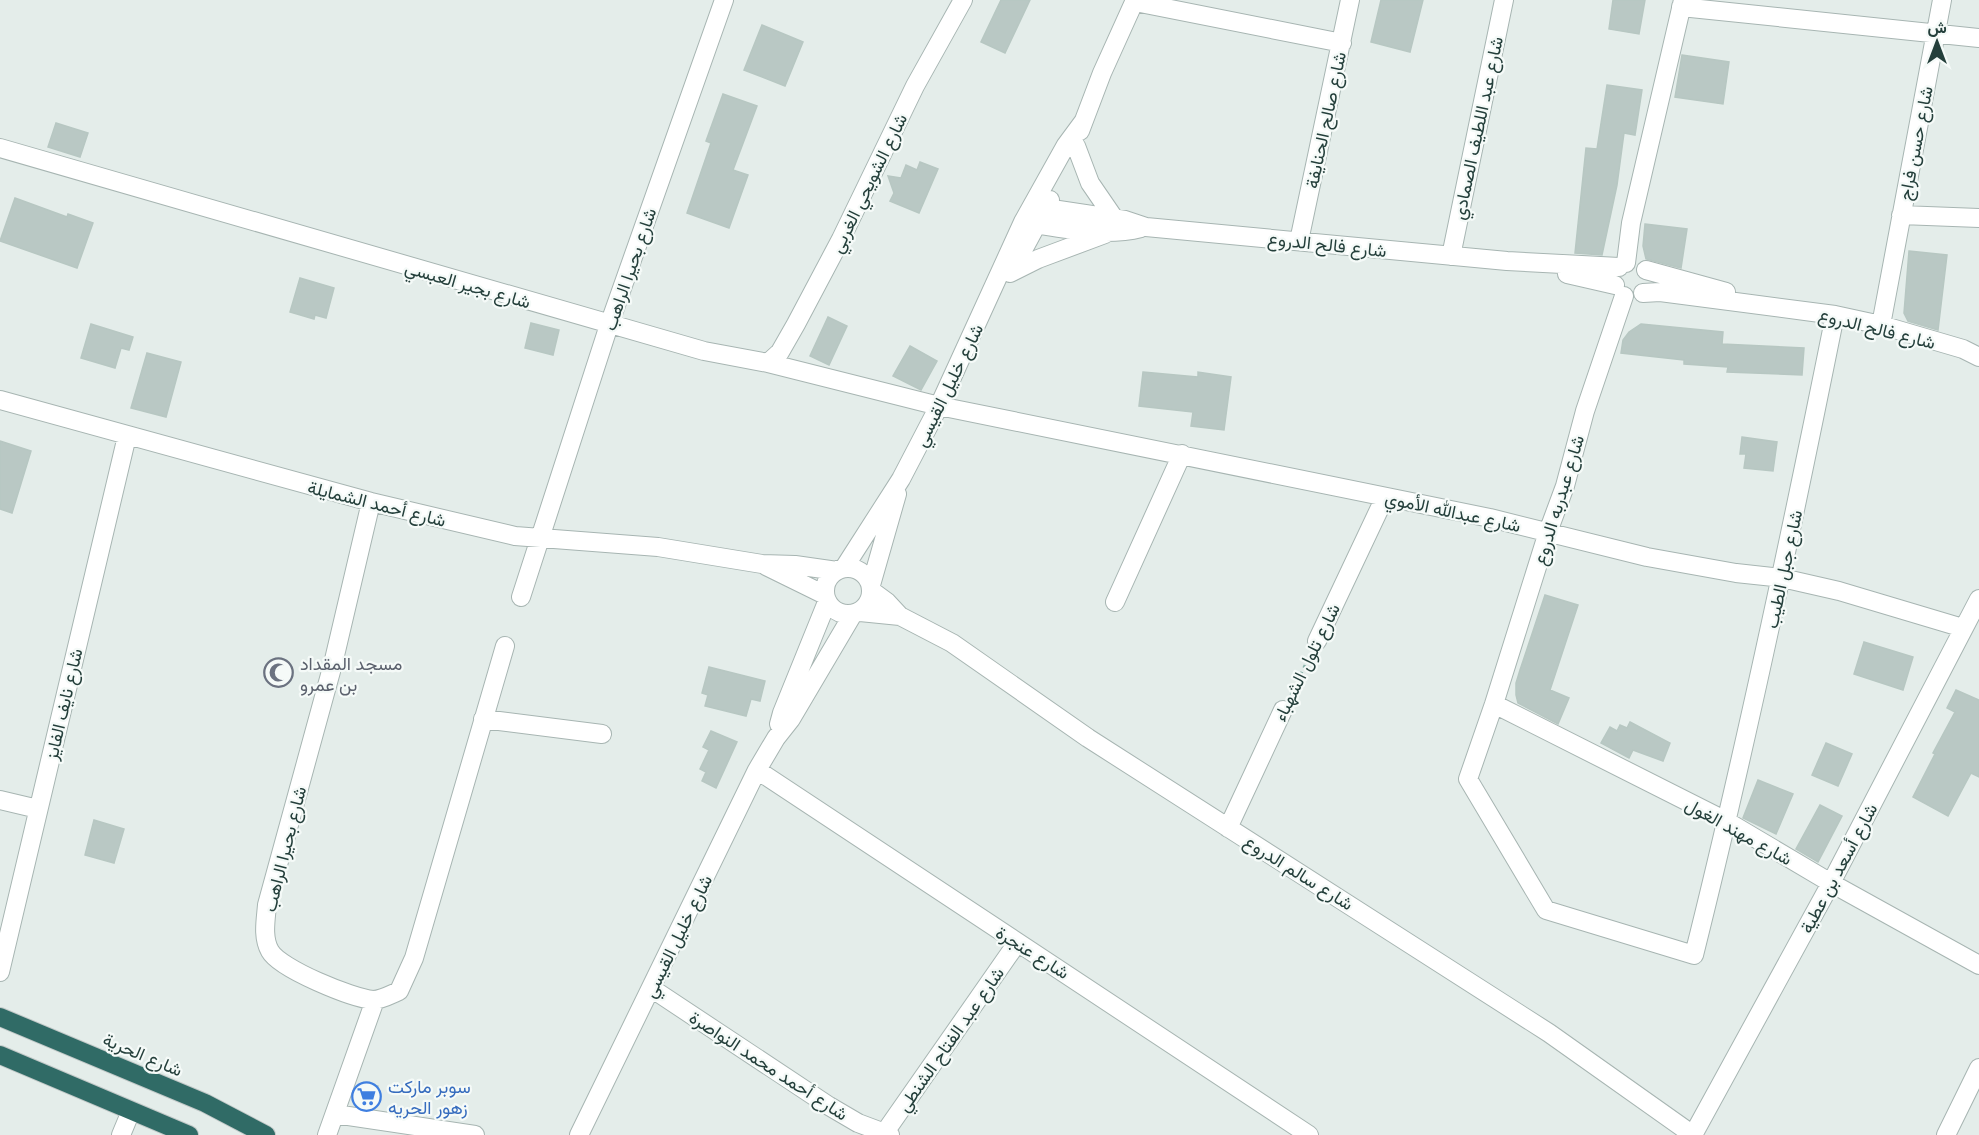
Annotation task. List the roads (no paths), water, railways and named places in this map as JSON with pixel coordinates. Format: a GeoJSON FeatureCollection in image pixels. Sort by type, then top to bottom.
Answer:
{"type":"FeatureCollection","features":[{"type":"Feature","properties":{"kind":"highway","name":"شارع الحرية"},"geometry":{"type":"LineString","coordinates":[[0,1017],[205,1103],[266,1135]]}},
{"type":"Feature","properties":{"kind":"highway"},"geometry":{"type":"LineString","coordinates":[[0,1055],[189,1135]]}},
{"type":"Feature","properties":{"kind":"street","name":"شارع بحيرا الراهب"},"geometry":{"type":"LineString","coordinates":[[521,597],[609,325],[724,0]]}},
{"type":"Feature","properties":{"kind":"street","name":"شارع الشويحي الغربي"},"geometry":{"type":"LineString","coordinates":[[768,363],[780,352],[801,315],[841,239],[915,86],[963,0]]}},
{"type":"Feature","properties":{"kind":"street","name":"شارع صالح الحنايفة"},"geometry":{"type":"LineString","coordinates":[[1299,241],[1350,0]]}},
{"type":"Feature","properties":{"kind":"street","name":"شارع عبد اللطيف الصمادي"},"geometry":{"type":"LineString","coordinates":[[1451,256],[1504,0]]}},
{"type":"Feature","properties":{"kind":"street","name":"شارع حسن فراج"},"geometry":{"type":"LineString","coordinates":[[1881,325],[1942,0]]}},
{"type":"Feature","properties":{"kind":"street"},"geometry":{"type":"LineString","coordinates":[[1135,1],[1342,43]]}},
{"type":"Feature","properties":{"kind":"street","name":"شارع خليل القيسي"},"geometry":{"type":"LineString","coordinates":[[841,569],[901,479],[939,406],[993,291],[1000,270],[1076,146],[1102,73],[1135,1]]}},
{"type":"Feature","properties":{"kind":"street"},"geometry":{"type":"LineString","coordinates":[[1682,4],[1979,38]]}},
{"type":"Feature","properties":{"kind":"street","name":"شارع عبدربه الدروع"},"geometry":{"type":"LineString","coordinates":[[1682,4],[1640,191],[1628,274],[1585,411],[1565,486],[1468,779],[1546,910],[1695,955],[1728,822]]}},
{"type":"Feature","properties":{"kind":"street","name":"شارع خليل القيسي"},"geometry":{"type":"LineString","coordinates":[[993,291],[1010,273],[1066,145],[1083,122]]}},
{"type":"Feature","properties":{"kind":"street"},"geometry":{"type":"LineString","coordinates":[[1010,273],[1113,225],[1090,183],[1076,146]]}},
{"type":"Feature","properties":{"kind":"street","name":"شارع بجير العبسي"},"geometry":{"type":"LineString","coordinates":[[0,148],[609,325],[704,351],[768,363],[939,406]]}},
{"type":"Feature","properties":{"kind":"street","name":"شارع فالح الدروع"},"geometry":{"type":"LineString","coordinates":[[1035,215],[1113,225],[1582,267],[1628,274],[1774,306]]}},
{"type":"Feature","properties":{"kind":"street","name":"شارع حسن فراج"},"geometry":{"type":"LineString","coordinates":[[1901,215],[1979,218]]}},
{"type":"Feature","properties":{"kind":"street","name":"شارع فالح الدروع"},"geometry":{"type":"LineString","coordinates":[[1628,274],[1649,282],[1643,293],[1660,292],[1835,315],[1881,325],[1963,349],[1979,357]]}},
{"type":"Feature","properties":{"kind":"street","name":"شارع جبل الطيب"},"geometry":{"type":"LineString","coordinates":[[1728,822],[1782,578],[1835,315]]}},
{"type":"Feature","properties":{"kind":"street","name":"شارع أحمد الشمايلة"},"geometry":{"type":"LineString","coordinates":[[0,400],[371,502],[515,536],[658,547],[762,564],[841,569]]}},
{"type":"Feature","properties":{"kind":"street","name":"شارع عبدالله الأموي"},"geometry":{"type":"LineString","coordinates":[[939,406],[1385,497],[1548,532],[1647,557],[1736,573],[1782,578],[1839,591],[1963,628]]}},
{"type":"Feature","properties":{"kind":"street","name":"شارع نايف الفايز"},"geometry":{"type":"LineString","coordinates":[[0,972],[127,436]]}},
{"type":"Feature","properties":{"kind":"street"},"geometry":{"type":"LineString","coordinates":[[1115,602],[1182,454]]}},
{"type":"Feature","properties":{"kind":"street","name":"شارع خليل القيسي"},"geometry":{"type":"LineString","coordinates":[[872,588],[901,479]]}},
{"type":"Feature","properties":{"kind":"street","name":"شارع تلول الشهباء"},"geometry":{"type":"LineString","coordinates":[[1317,641],[1385,497]]}},
{"type":"Feature","properties":{"kind":"street","name":"شارع بحيرا الراهب"},"geometry":{"type":"LineString","coordinates":[[371,502],[333,664],[272,884],[267,905],[265,938],[270,951],[284,965],[354,995],[375,1000]]}},
{"type":"Feature","properties":{"kind":"street","name":"شارع أحمد الشمايلة"},"geometry":{"type":"LineString","coordinates":[[762,564],[826,598]]}},
{"type":"Feature","properties":{"kind":"street"},"geometry":{"type":"LineString","coordinates":[[851,568],[864,574],[872,588],[869,603],[857,613],[847,615],[836,612],[826,598],[827,581],[841,569],[851,568]]}},
{"type":"Feature","properties":{"kind":"street","name":"شارع سالم الدروع"},"geometry":{"type":"LineString","coordinates":[[872,588],[900,616],[952,643],[1088,738],[1549,1033],[1693,1135]]}},
{"type":"Feature","properties":{"kind":"street","name":"شارع خليل القيسي"},"geometry":{"type":"LineString","coordinates":[[776,738],[782,713],[826,598]]}},
{"type":"Feature","properties":{"kind":"street","name":"شارع أسعد بن عطية"},"geometry":{"type":"LineString","coordinates":[[1693,1135],[1831,883],[1979,599]]}},
{"type":"Feature","properties":{"kind":"street","name":"شارع خليل القيسي"},"geometry":{"type":"LineString","coordinates":[[579,1135],[757,770],[857,613]]}},
{"type":"Feature","properties":{"kind":"street","name":"شارع سالم الدروع"},"geometry":{"type":"LineString","coordinates":[[857,613],[900,616]]}},
{"type":"Feature","properties":{"kind":"street"},"geometry":{"type":"LineString","coordinates":[[327,1135],[375,1000],[399,991],[414,958],[505,646]]}},
{"type":"Feature","properties":{"kind":"street","name":"شارع مهند الغول"},"geometry":{"type":"LineString","coordinates":[[1494,704],[1728,822],[1831,883],[1979,965]]}},
{"type":"Feature","properties":{"kind":"street","name":"شارع تلول الشهباء"},"geometry":{"type":"LineString","coordinates":[[1228,828],[1283,710]]}},
{"type":"Feature","properties":{"kind":"street"},"geometry":{"type":"LineString","coordinates":[[483,719],[602,734]]}},
{"type":"Feature","properties":{"kind":"street","name":"شارع عنجرة"},"geometry":{"type":"LineString","coordinates":[[757,770],[1309,1135]]}},
{"type":"Feature","properties":{"kind":"street"},"geometry":{"type":"LineString","coordinates":[[0,800],[38,809]]}},
{"type":"Feature","properties":{"kind":"street","name":"شارع عبد الفتاح الشنطي"},"geometry":{"type":"LineString","coordinates":[[886,1134],[1017,943]]}},
{"type":"Feature","properties":{"kind":"street","name":"شارع أحمد محمد النواصرة"},"geometry":{"type":"LineString","coordinates":[[651,988],[829,1106],[858,1123],[886,1134]]}},
{"type":"Feature","properties":{"kind":"street"},"geometry":{"type":"LineString","coordinates":[[1946,1135],[1979,1068]]}},
{"type":"Feature","properties":{"kind":"street"},"geometry":{"type":"LineString","coordinates":[[121,1135],[131,1111]]}},
{"type":"Feature","properties":{"kind":"street"},"geometry":{"type":"LineString","coordinates":[[334,1114],[475,1135]]}},
{"type":"Feature","properties":{"kind":"place","name":"مسجد المقداد بن عمرو"},"geometry":{"type":"Point","coordinates":[279,673]}},
{"type":"Feature","properties":{"kind":"place","name":"سوبر ماركت زهور الحريه"},"geometry":{"type":"Point","coordinates":[367,1096]}}]}
